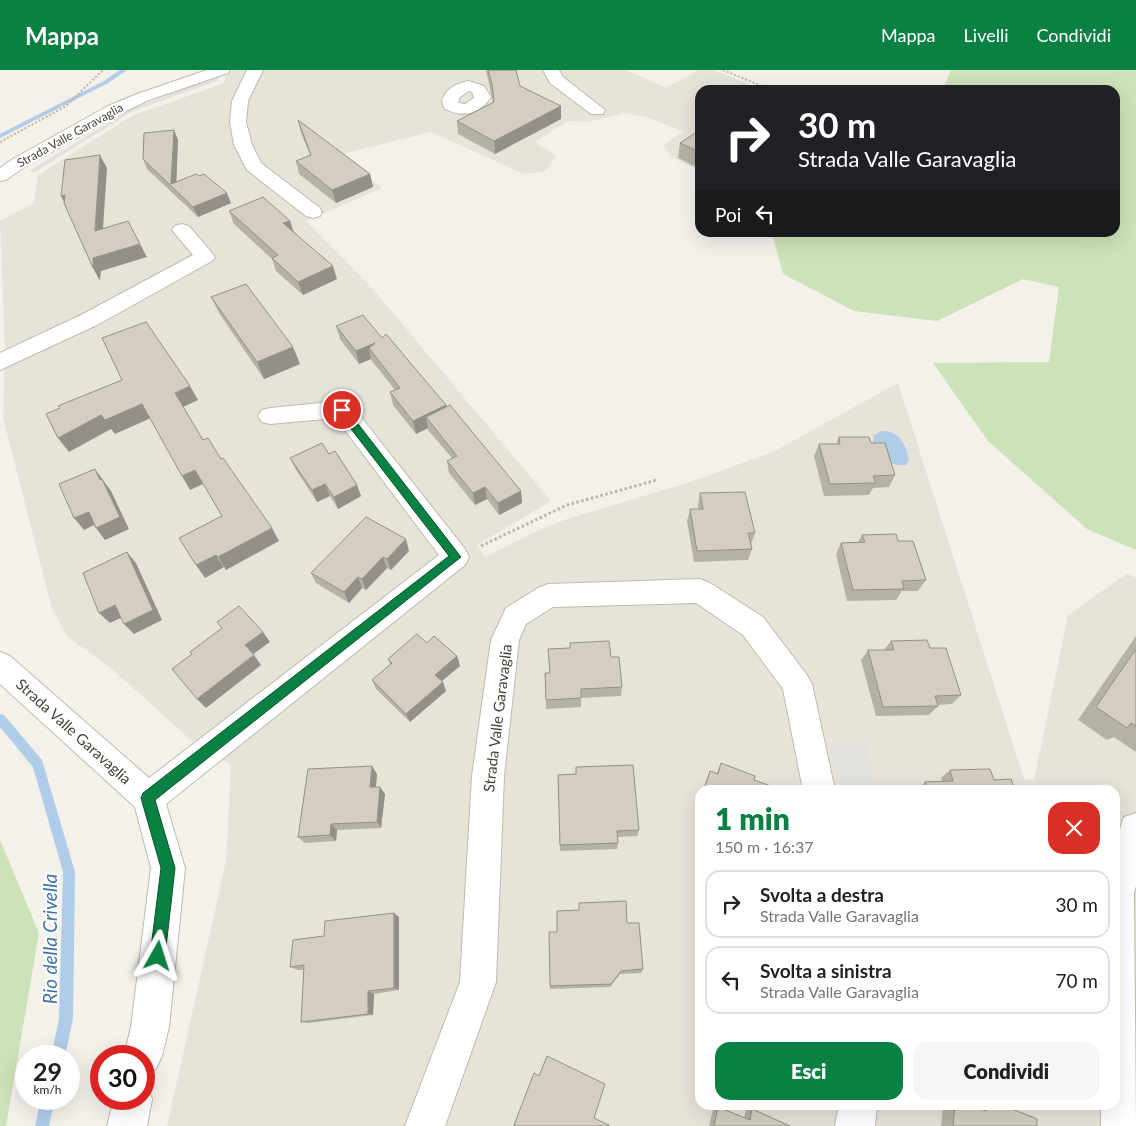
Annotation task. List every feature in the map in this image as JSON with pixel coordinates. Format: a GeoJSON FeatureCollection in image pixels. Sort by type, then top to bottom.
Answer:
{"type":"FeatureCollection","features":[{"type":"Feature","properties":{"kind":"street","name":"Strada Valle Garavaglia"},"geometry":{"type":"LineString","coordinates":[[142,97],[168,75],[168,70]]}},
{"type":"Feature","properties":{"kind":"street","name":"Strada Valle Garavaglia"},"geometry":{"type":"LineString","coordinates":[[0,176],[17,164],[142,97],[222,70]]}},
{"type":"Feature","properties":{"kind":"street"},"geometry":{"type":"LineString","coordinates":[[255,70],[240,101],[238,122],[243,145],[253,166],[314,212]]}},
{"type":"Feature","properties":{"kind":"street"},"geometry":{"type":"LineString","coordinates":[[551,70],[556,80],[597,110]]}},
{"type":"Feature","properties":{"kind":"street"},"geometry":{"type":"LineString","coordinates":[[0,362],[89,320],[205,257],[182,230]]}},
{"type":"Feature","properties":{"kind":"street"},"geometry":{"type":"LineString","coordinates":[[146,1045],[150,1027],[168,868],[148,798],[456,557],[342,410],[270,416]]}},
{"type":"Feature","properties":{"kind":"street","name":"Strada Valle Garavaglia"},"geometry":{"type":"LineString","coordinates":[[425,1126],[478,982],[488,776],[504,640],[516,616],[548,596],[700,591],[753,626],[797,684],[818,785]]}},
{"type":"Feature","properties":{"kind":"street","name":"Strada Valle Garavaglia"},"geometry":{"type":"LineString","coordinates":[[0,665],[148,798]]}},
{"type":"Feature","properties":{"kind":"street"},"geometry":{"type":"LineString","coordinates":[[1120,883],[1136,829]]}},
{"type":"Feature","properties":{"kind":"street"},"geometry":{"type":"LineString","coordinates":[[1120,1068],[1121,1126]]}},
{"type":"Feature","properties":{"kind":"street"},"geometry":{"type":"LineString","coordinates":[[127,1126],[131,1110]]}},
{"type":"Feature","properties":{"kind":"street"},"geometry":{"type":"LineString","coordinates":[[855,1126],[857,1110]]}},
{"type":"Feature","properties":{"kind":"path"},"geometry":{"type":"LineString","coordinates":[[0,142],[66,106],[103,70]]}},
{"type":"Feature","properties":{"kind":"path"},"geometry":{"type":"LineString","coordinates":[[723,70],[759,85]]}},
{"type":"Feature","properties":{"kind":"path"},"geometry":{"type":"LineString","coordinates":[[456,557],[517,530],[567,504],[657,480]]}},
{"type":"Feature","properties":{"kind":"shaded area"},"geometry":{"type":"Polygon","coordinates":[[[235,70],[627,70],[666,88],[699,70],[715,70],[750,85],[695,85],[695,169],[671,157],[663,145],[683,132],[650,118],[625,113],[588,122],[568,121],[535,142],[556,156],[546,171],[524,174],[431,132],[338,155],[382,188],[306,221],[372,288],[551,501],[477,545],[485,557],[541,529],[567,519],[690,482],[773,452],[898,383],[1024,779],[1034,780],[1068,615],[1128,573],[1136,578],[1136,1126],[167,1126],[226,861],[231,765],[191,740],[113,670],[67,636],[52,608],[3,418],[5,354],[0,221],[34,203],[38,175],[132,116],[224,83],[226,73],[235,70]]]}},
{"type":"Feature","properties":{"kind":"shaded area"},"geometry":{"type":"Polygon","coordinates":[[[220,75],[217,81],[133,111],[35,172],[29,171],[129,110],[220,75]]]}},
{"type":"Feature","properties":{"kind":"shaded area"},"geometry":{"type":"Polygon","coordinates":[[[830,743],[866,743],[875,785],[839,785],[830,743]]]}},
{"type":"Feature","properties":{"kind":"green space"},"geometry":{"type":"Polygon","coordinates":[[[951,70],[1136,70],[1136,550],[1087,529],[988,441],[933,363],[1049,362],[1059,287],[1023,279],[937,321],[854,311],[783,274],[773,237],[1120,237],[1120,85],[945,85],[951,70]]]}},
{"type":"Feature","properties":{"kind":"green space"},"geometry":{"type":"Polygon","coordinates":[[[0,840],[39,933],[20,1045],[15,1045],[15,1073],[6,1126],[0,1126],[0,840]]]}},
{"type":"Feature","properties":{"kind":"water"},"geometry":{"type":"Polygon","coordinates":[[[882,431],[893,433],[901,439],[909,459],[906,465],[893,464],[882,458],[878,453],[875,448],[874,435],[882,431]]]}},
{"type":"Feature","properties":{"kind":"building"},"geometry":{"type":"Polygon","coordinates":[[[488,70],[516,70],[520,86],[561,106],[494,141],[457,121],[494,102],[488,70]]]}},
{"type":"Feature","properties":{"kind":"building"},"geometry":{"type":"Polygon","coordinates":[[[298,120],[370,174],[332,190],[296,161],[311,155],[298,120]]]}},
{"type":"Feature","properties":{"kind":"building"},"geometry":{"type":"Polygon","coordinates":[[[174,130],[171,184],[196,174],[199,176],[204,174],[227,193],[193,207],[143,159],[144,133],[174,130]]]}},
{"type":"Feature","properties":{"kind":"building"},"geometry":{"type":"Polygon","coordinates":[[[695,133],[695,150],[680,143],[695,133]]]}},
{"type":"Feature","properties":{"kind":"building"},"geometry":{"type":"Polygon","coordinates":[[[100,155],[95,231],[128,221],[140,244],[93,258],[93,268],[64,203],[65,195],[61,196],[65,160],[100,155]]]}},
{"type":"Feature","properties":{"kind":"building"},"geometry":{"type":"Polygon","coordinates":[[[263,197],[290,221],[283,223],[333,266],[298,282],[272,258],[278,255],[229,211],[263,197]]]}},
{"type":"Feature","properties":{"kind":"building"},"geometry":{"type":"Polygon","coordinates":[[[246,284],[293,347],[257,362],[211,297],[246,284]]]}},
{"type":"Feature","properties":{"kind":"building"},"geometry":{"type":"Polygon","coordinates":[[[363,315],[382,338],[386,334],[446,405],[413,421],[390,392],[400,388],[369,348],[375,343],[356,351],[336,326],[363,315]]]}},
{"type":"Feature","properties":{"kind":"building"},"geometry":{"type":"Polygon","coordinates":[[[146,322],[190,386],[175,393],[203,440],[208,438],[221,459],[223,458],[272,528],[218,557],[216,555],[196,565],[179,538],[222,516],[195,470],[182,476],[142,404],[105,420],[101,415],[58,438],[46,414],[60,408],[58,406],[122,380],[102,338],[146,322]]]}},
{"type":"Feature","properties":{"kind":"building"},"geometry":{"type":"Polygon","coordinates":[[[450,405],[521,491],[498,503],[485,487],[473,493],[447,461],[457,456],[426,417],[450,405]]]}},
{"type":"Feature","properties":{"kind":"building"},"geometry":{"type":"Polygon","coordinates":[[[839,437],[869,437],[871,443],[885,443],[895,475],[873,476],[876,483],[830,484],[819,444],[840,444],[839,437]]]}},
{"type":"Feature","properties":{"kind":"building"},"geometry":{"type":"Polygon","coordinates":[[[322,443],[329,454],[335,451],[357,485],[334,497],[325,484],[312,490],[290,458],[322,443]]]}},
{"type":"Feature","properties":{"kind":"building"},"geometry":{"type":"Polygon","coordinates":[[[95,469],[100,480],[102,479],[120,517],[96,528],[89,512],[74,518],[59,484],[95,469]]]}},
{"type":"Feature","properties":{"kind":"building"},"geometry":{"type":"Polygon","coordinates":[[[745,492],[755,533],[748,533],[752,549],[697,551],[690,509],[703,509],[700,493],[745,492]]]}},
{"type":"Feature","properties":{"kind":"building"},"geometry":{"type":"Polygon","coordinates":[[[366,517],[406,539],[387,559],[383,557],[362,579],[358,577],[344,592],[311,573],[366,517]]]}},
{"type":"Feature","properties":{"kind":"building"},"geometry":{"type":"Polygon","coordinates":[[[896,534],[898,541],[913,541],[926,580],[902,581],[904,589],[853,590],[841,543],[865,542],[862,535],[896,534]]]}},
{"type":"Feature","properties":{"kind":"building"},"geometry":{"type":"Polygon","coordinates":[[[127,552],[153,610],[124,624],[115,605],[99,613],[83,573],[127,552]]]}},
{"type":"Feature","properties":{"kind":"building"},"geometry":{"type":"Polygon","coordinates":[[[239,606],[263,632],[245,645],[254,655],[197,699],[172,669],[192,654],[190,652],[222,628],[217,622],[239,606]]]}},
{"type":"Feature","properties":{"kind":"building"},"geometry":{"type":"Polygon","coordinates":[[[417,634],[427,643],[434,636],[457,656],[435,675],[443,682],[406,714],[372,680],[392,663],[388,659],[417,634]]]}},
{"type":"Feature","properties":{"kind":"building"},"geometry":{"type":"Polygon","coordinates":[[[927,640],[930,648],[946,648],[961,695],[935,696],[938,706],[883,707],[868,650],[894,650],[891,641],[927,640]]]}},
{"type":"Feature","properties":{"kind":"building"},"geometry":{"type":"Polygon","coordinates":[[[609,641],[611,657],[619,657],[622,687],[581,689],[581,698],[546,700],[545,673],[550,673],[548,649],[570,648],[570,643],[609,641]]]}},
{"type":"Feature","properties":{"kind":"building"},"geometry":{"type":"Polygon","coordinates":[[[1136,649],[1136,726],[1131,723],[1127,728],[1096,707],[1136,649]]]}},
{"type":"Feature","properties":{"kind":"building"},"geometry":{"type":"Polygon","coordinates":[[[721,763],[755,776],[754,780],[768,785],[706,785],[710,771],[718,774],[721,763]]]}},
{"type":"Feature","properties":{"kind":"building"},"geometry":{"type":"Polygon","coordinates":[[[633,765],[639,830],[617,831],[618,843],[560,845],[558,775],[576,774],[576,767],[633,765]]]}},
{"type":"Feature","properties":{"kind":"building"},"geometry":{"type":"Polygon","coordinates":[[[372,766],[370,787],[380,787],[377,822],[331,824],[330,835],[298,837],[308,769],[372,766]]]}},
{"type":"Feature","properties":{"kind":"building"},"geometry":{"type":"Polygon","coordinates":[[[990,769],[994,780],[1011,779],[1013,785],[926,785],[925,782],[953,781],[950,770],[990,769]]]}},
{"type":"Feature","properties":{"kind":"building"},"geometry":{"type":"Polygon","coordinates":[[[626,901],[627,923],[639,923],[643,969],[621,971],[611,984],[550,986],[549,932],[557,932],[557,911],[579,910],[579,903],[626,901]]]}},
{"type":"Feature","properties":{"kind":"building"},"geometry":{"type":"Polygon","coordinates":[[[394,913],[394,988],[368,991],[368,1014],[301,1022],[304,965],[290,967],[293,940],[324,936],[325,921],[394,913]]]}},
{"type":"Feature","properties":{"kind":"building"},"geometry":{"type":"Polygon","coordinates":[[[547,1056],[605,1084],[594,1118],[608,1126],[514,1125],[534,1073],[539,1076],[547,1056]]]}},
{"type":"Feature","properties":{"kind":"building"},"geometry":{"type":"Polygon","coordinates":[[[717,1110],[725,1110],[750,1120],[752,1110],[754,1110],[790,1126],[714,1126],[717,1110]]]}},
{"type":"Feature","properties":{"kind":"building"},"geometry":{"type":"Polygon","coordinates":[[[955,1110],[1014,1110],[1037,1119],[1037,1126],[953,1126],[955,1110]]]}},
{"type":"Feature","properties":{"kind":"waterway","name":"Rio della Crivella"},"geometry":{"type":"LineString","coordinates":[[0,136],[106,82],[124,70]]}},
{"type":"Feature","properties":{"kind":"waterway","name":"Rio della Crivella"},"geometry":{"type":"LineString","coordinates":[[0,719],[38,764],[69,872],[66,1019],[60,1045]]}},
{"type":"Feature","properties":{"kind":"waterway","name":"Rio della Crivella"},"geometry":{"type":"LineString","coordinates":[[42,1126],[46,1110]]}},
{"type":"Feature","properties":{"kind":"route"},"geometry":{"type":"LineString","coordinates":[[158,956],[168,868],[148,798],[456,557],[342,410]]}}]}
